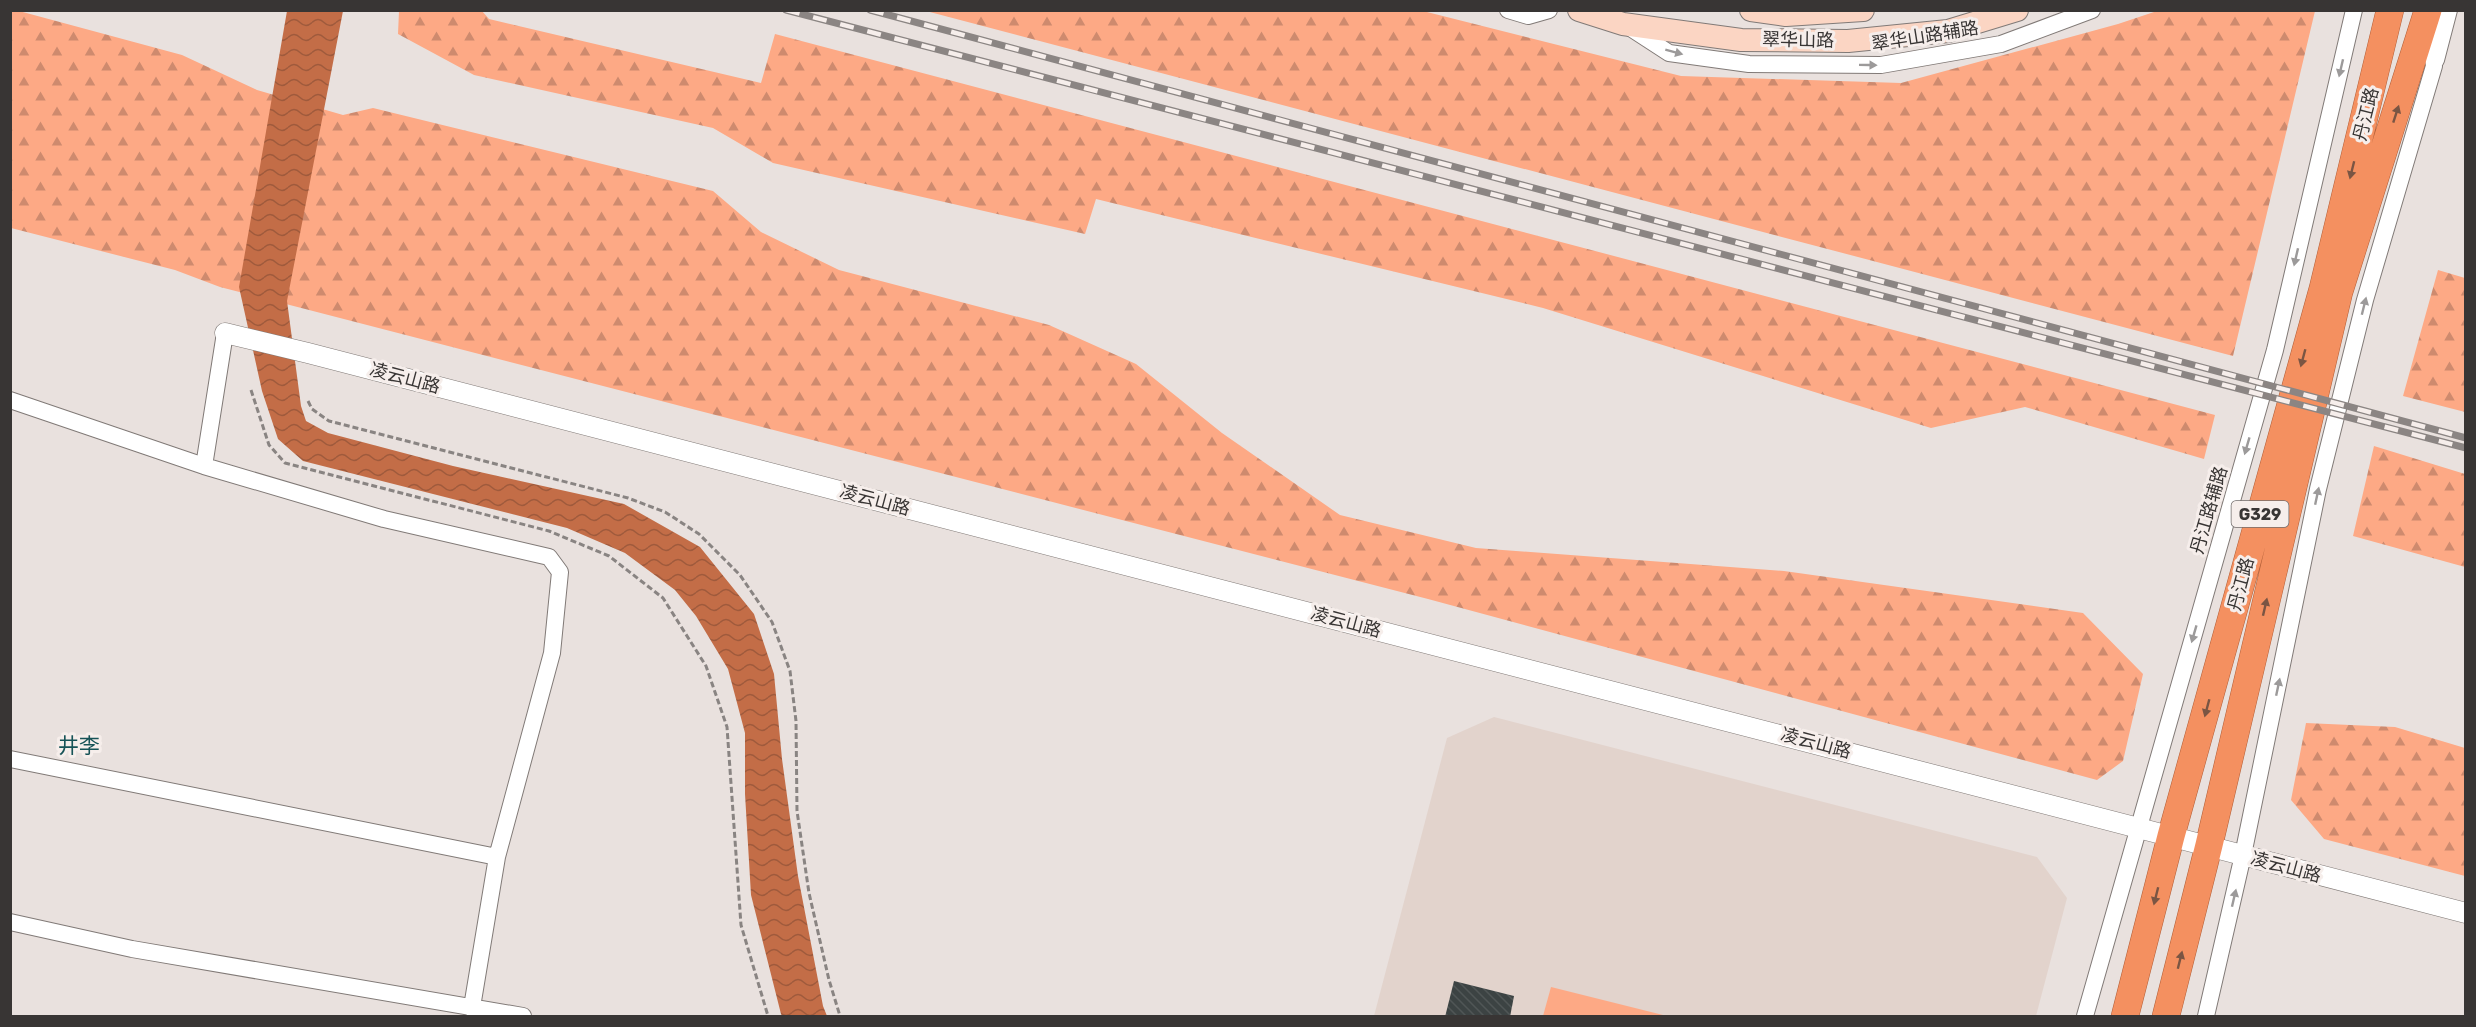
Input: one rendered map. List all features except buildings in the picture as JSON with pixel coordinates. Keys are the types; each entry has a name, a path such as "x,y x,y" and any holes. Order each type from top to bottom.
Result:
{"highway":[{"name":"丹江路","path":"2125,1017 2171,836 2323,288 2390,10"},
{"name":"丹江路","path":"2166,1017 2209,845 2339,292 2435,12"}],"main road":[{"name":"翠华山路","path":"1579,10 1741,40 1848,41 1948,31 2017,10"},
{"name":"翠华山路","path":"1751,10 1786,15 1863,10"}],"street":[{"path":"1508,10 1528,16 1549,10"},
{"name":"翠华山路辅路","path":"1610,17 1669,53 1749,64 1881,65 2001,44 2092,10"},
{"name":"丹江路辅路","path":"2085,1017 2275,350 2354,10"},
{"path":"2376,10 2379,60"},
{"path":"2434,66 2435,12"},
{"path":"2206,1017 2243,855 2318,489 2365,300 2434,66 2435,12"},
{"path":"204,466 229,334"},
{"name":"凌云山路","path":"229,334 308,352 2466,913"},
{"path":"10,400 204,466 384,519 549,557 560,572 552,653 497,857 474,1012"},
{"path":"10,759 497,857"},
{"path":"10,922 132,949 474,1012 523,1017"}],"path":[{"path":"251,390 269,445 285,463 549,531 609,556 663,598 706,666 727,727 741,925 768,1017"},
{"path":"308,401 312,409 329,421 628,498 665,512 699,534 740,575 772,622 790,671 796,722 797,811 809,893 840,1017"}],"shaded area":[{"path":"1494,717 2037,857 2067,898 2036,1016 1374,1016 1447,738"}],"green space":[{"path":"10,11 19,11 182,55 257,90 343,115 373,108 713,191 761,232 839,270 1049,325 1136,364 1222,433 1340,515 1476,548 1784,571 2083,613 2143,674 2123,761 2097,780 1428,599 220,287 175,270 11,228"},
{"path":"399,11 482,11 489,19 761,83 775,34 2215,415 2204,459 2025,407 1931,428 1543,308 1096,199 1085,234 773,163 713,128 474,75 398,34"},
{"path":"926,11 1423,11 1681,76 1901,83 2118,24 2157,11 2315,11 2233,356"},
{"path":"2438,270 2465,278 2465,412 2403,396"},
{"path":"2374,446 2465,474 2465,567 2353,536"},
{"path":"2306,723 2395,727 2465,748 2465,876 2324,839 2291,800"},
{"path":"1551,987 1667,1016 1543,1016"}],"water":[{"path":"287,11 343,11 287,301 301,406 306,421 328,433 453,466 624,504 700,547 754,614 774,674 782,759 798,876 823,1006 827,1016 782,1016 781,1014 751,895 745,794 745,733 728,669 696,616 675,590 625,553 567,528 303,461 278,439 262,391 239,287"}],"railway":[{"path":"786,10 2466,448"},
{"path":"870,10 2466,438"}],"district":[{"name":"井李","path":"79,745"}]}
